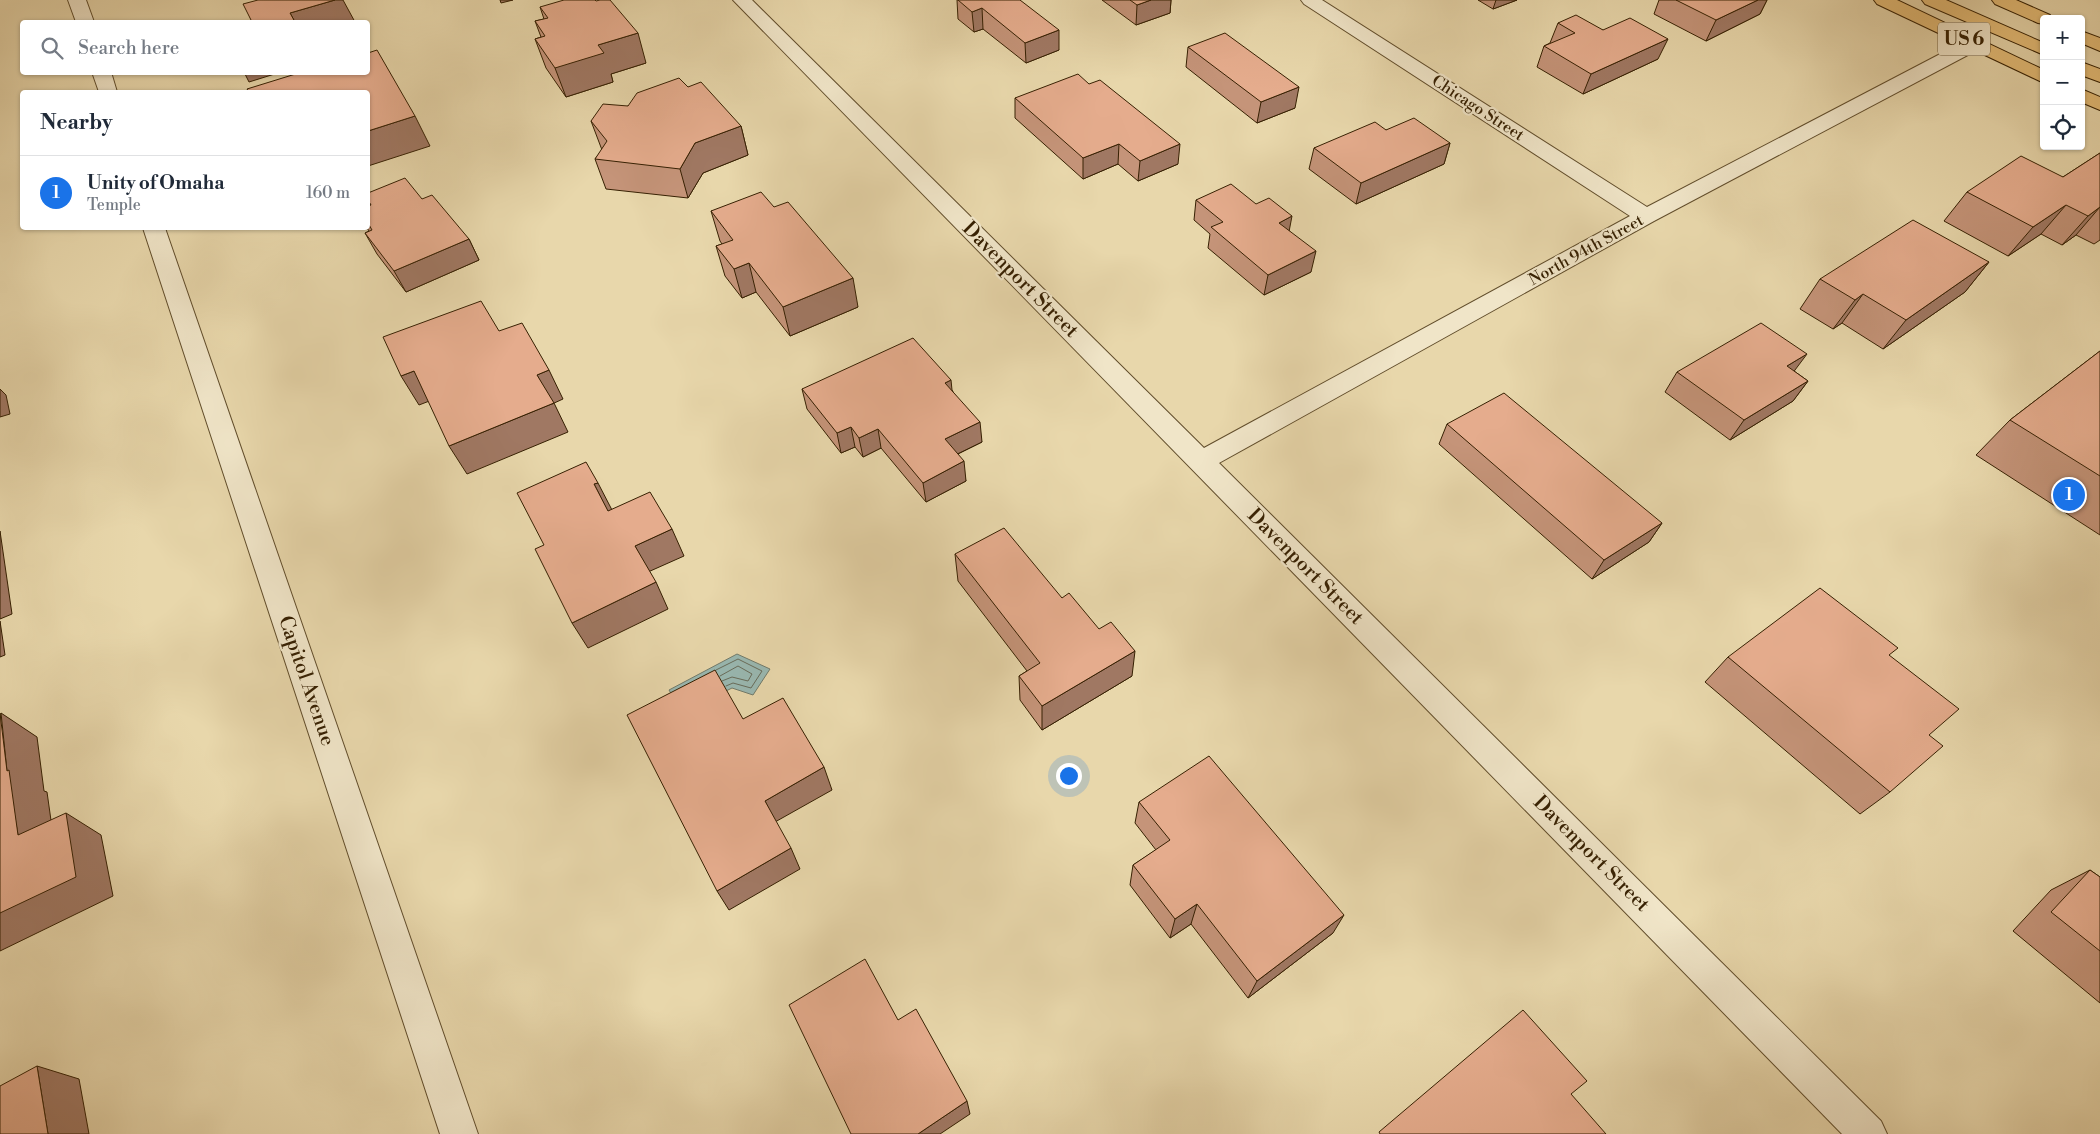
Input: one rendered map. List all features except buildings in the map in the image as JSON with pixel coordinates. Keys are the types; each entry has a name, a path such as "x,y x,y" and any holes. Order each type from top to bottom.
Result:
{"highway":[{"name":"US 6","path":"1884,0 2040,75"},
{"path":"1931,0 2040,48"},
{"name":"US 6","path":"2001,0 2040,17"},
{"path":"2085,38 2100,45"},
{"path":"2085,70 2100,76"},
{"path":"2085,97 2100,104"}],"street":[{"path":"77,0 84,20"},
{"name":"Davenport Street","path":"742,0 1868,1134"},
{"name":"Chicago Street","path":"1310,0 1646,216"},
{"name":"North 94th Street","path":"1200,462 1646,216 1974,44"},
{"path":"103,75 107,90"},
{"name":"Capitol Avenue","path":"155,230 459,1134"}],"water":[{"path":"737,654 770,669 753,695 732,688 682,713 669,690"}],"place":[{"name":"Unity of Omaha","path":"2069,495"}]}
